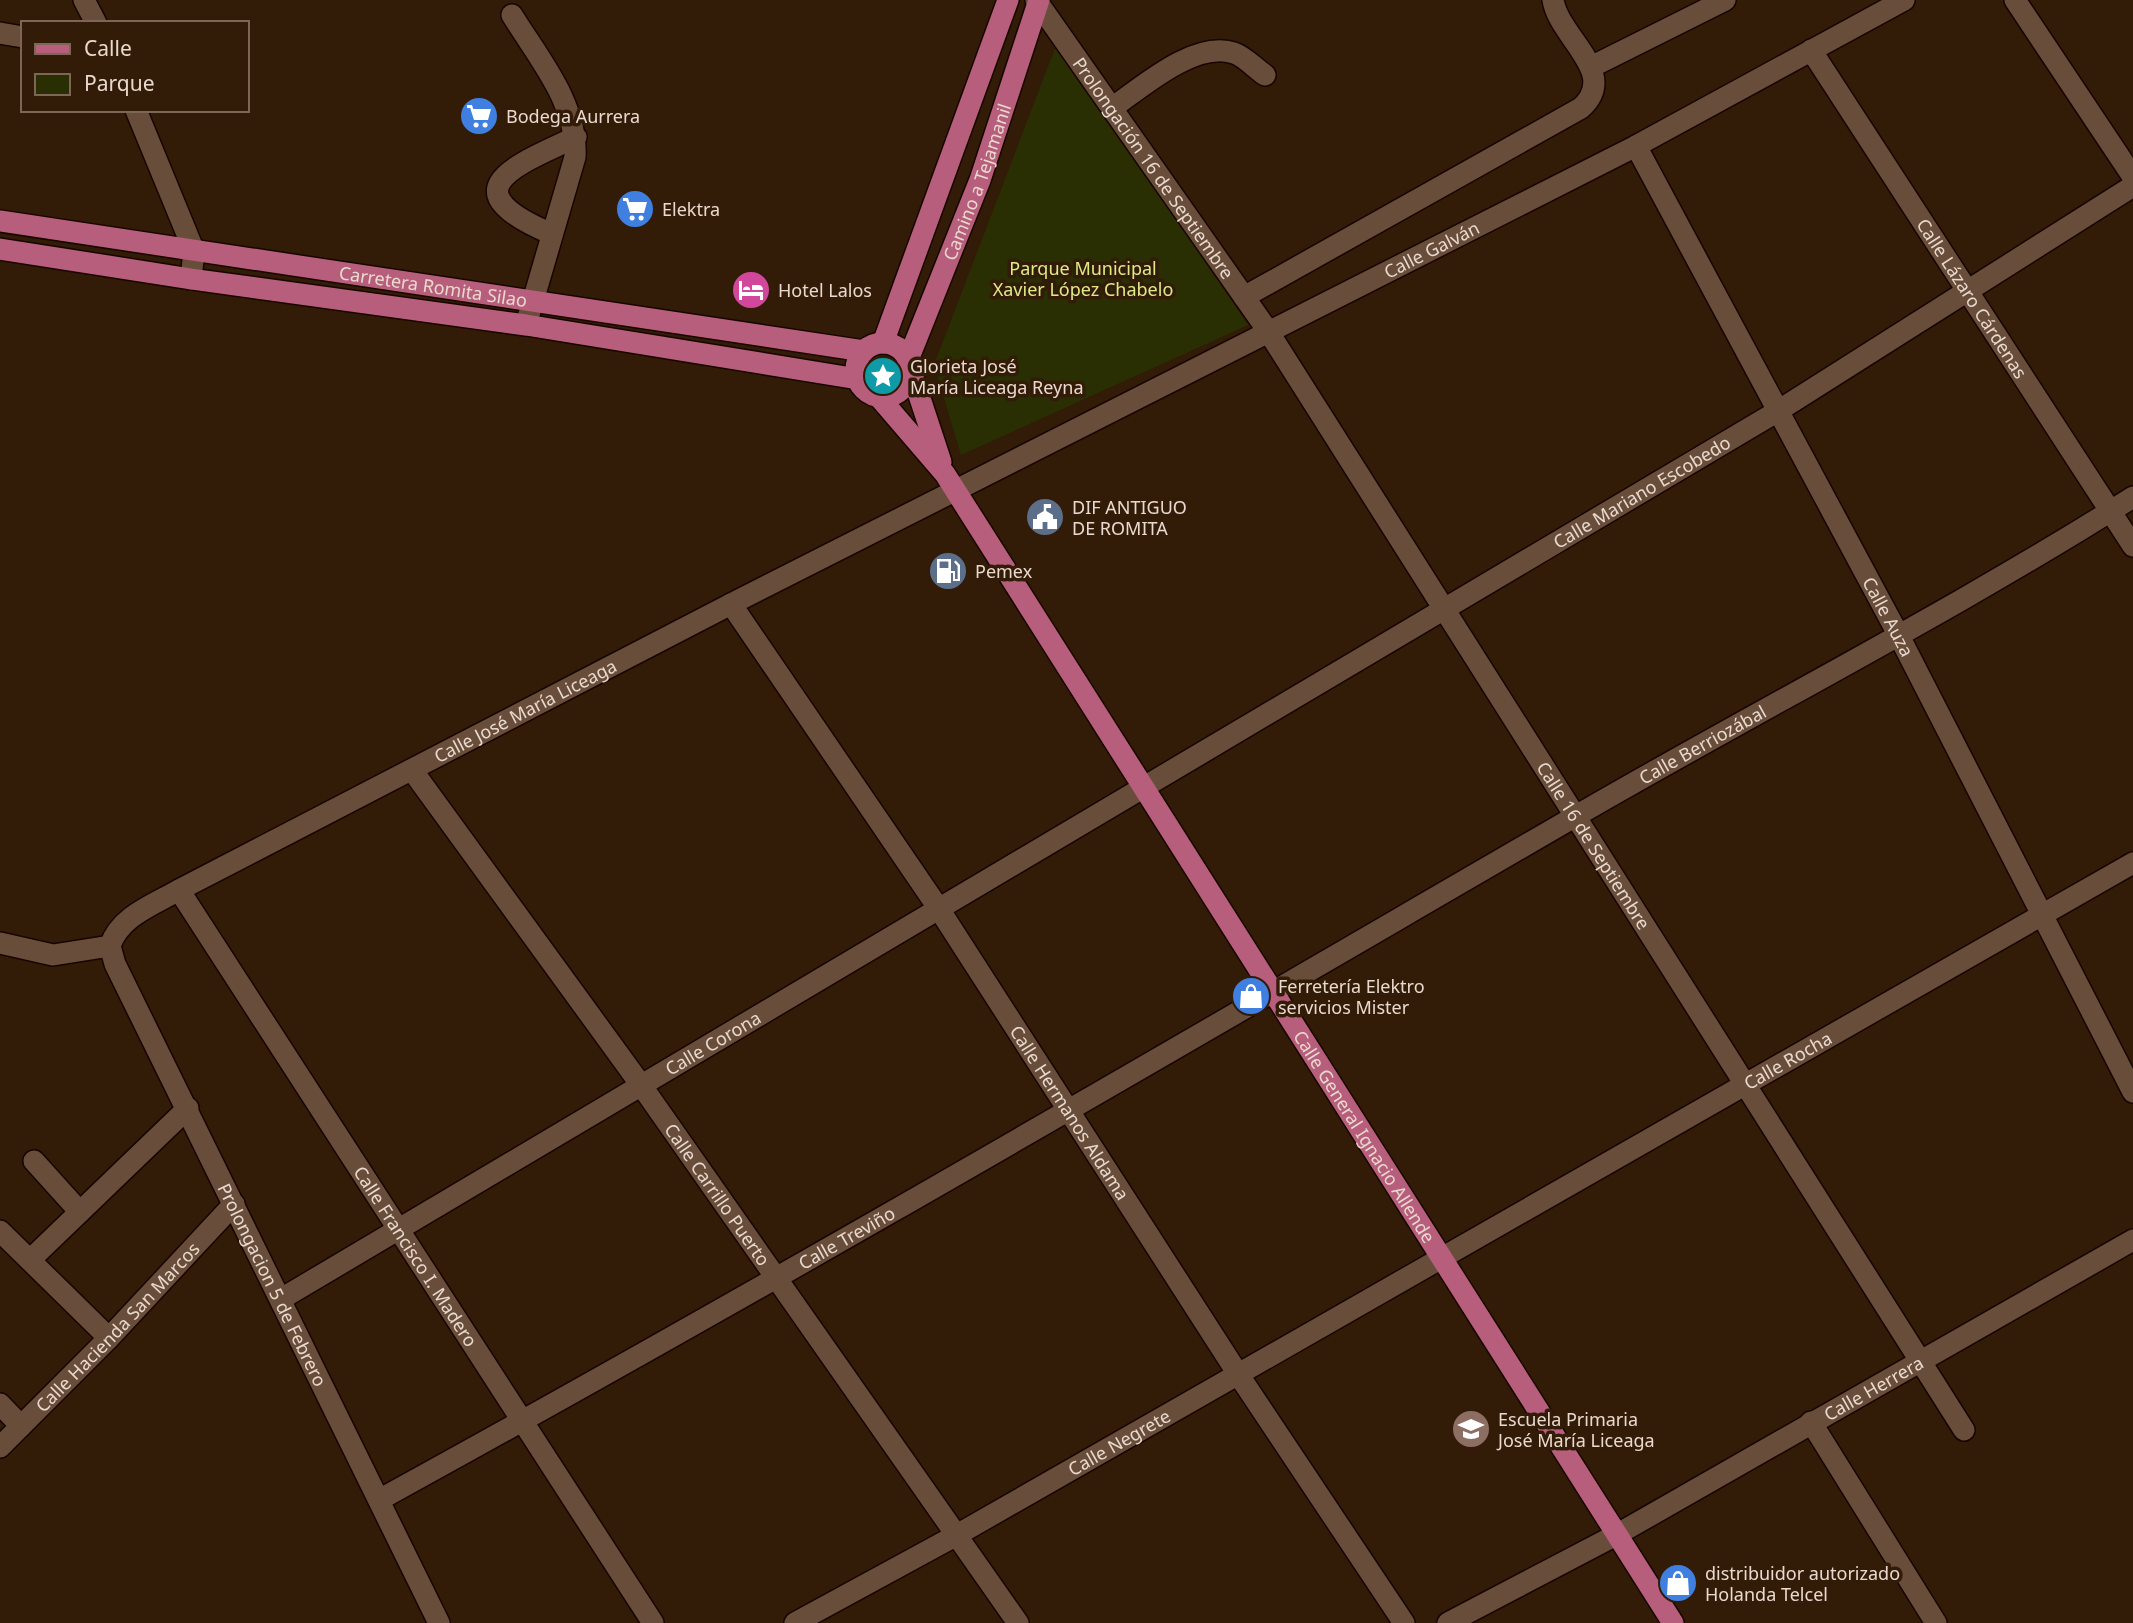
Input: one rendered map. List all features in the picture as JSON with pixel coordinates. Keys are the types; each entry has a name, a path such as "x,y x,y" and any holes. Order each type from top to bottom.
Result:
{"main road":[{"name":"Camino a Tejamanil","path":"873,347 1008,0"},
{"name":"Camino a Tejamanil","path":"909,364 980,180 1038,1"},
{"name":"Carretera Romita Silao","path":"0,221 873,347"},
{"name":"Carretera Romita Silao","path":"0,249 191,279 526,325 858,379"},
{"path":"893,345 909,364 909,378 897,393 878,396 863,387 858,379 859,359 873,347 893,345"},
{"name":"Calle General Ignacio Allende","path":"909,364 951,483"},
{"name":"Calle General Ignacio Allende","path":"878,396 951,483 1673,1623"}],"street":[{"path":"84,0 95,21"},
{"path":"1244,297 1581,108 1596,88 1591,67 1559,19 1553,0"},
{"path":"1591,67 1725,0"},
{"name":"Calle Galván","path":"951,483 1268,331 1636,146 1904,0"},
{"path":"2015,0 2133,177"},
{"name":"Prolongación 16 de Septiembre","path":"1038,1 1268,331"},
{"path":"512,15 562,97 573,119 576,138 575,157 526,325"},
{"path":"0,33 21,37"},
{"name":"Calle Lázaro Cárdenas","path":"1811,50 1966,293 2133,546"},
{"path":"1112,107 1175,65 1203,52 1234,53 1265,75"},
{"path":"137,112 194,251 191,279"},
{"path":"552,234 509,212 499,200 497,187 503,175 514,166 576,138"},
{"name":"Calle Auza","path":"1636,146 1899,636 2133,1091"},
{"name":"Calle Mariano Escobedo","path":"1144,787 1777,411 2133,186"},
{"name":"Calle 16 de Septiembre","path":"1268,331 1964,1430"},
{"name":"Calle José María Liceaga","path":"110,946 115,931 126,920 179,890 731,604 951,483"},
{"name":"Calle Berriozábal","path":"1273,994 1574,817 1899,636 2133,497"},
{"name":"Calle Hermanos Aldama","path":"731,604 939,909 1238,1374 1404,1623"},
{"name":"Calle Carrillo Puerto","path":"412,770 641,1085 1018,1623"},
{"name":"Calle Corona","path":"281,1299 1144,787"},
{"name":"Calle Rocha","path":"1441,1258 2133,863"},
{"name":"Calle Francisco I. Madero","path":"179,890 653,1623"},
{"path":"0,943 53,955 110,946"},
{"name":"Prolongacion 5 de Febrero","path":"110,946 115,964 439,1623"},
{"name":"Calle Treviño","path":"379,1500 776,1278 1273,994"},
{"path":"30,1260 188,1108"},
{"path":"34,1161 80,1212"},
{"name":"Calle Hacienda San Marcos","path":"0,1447 109,1338 234,1204"},
{"path":"0,1231 109,1338"},
{"name":"Calle Herrera","path":"1448,1623 1616,1535 2133,1240"},
{"name":"Calle Negrete","path":"795,1623 955,1536 1441,1258"},
{"path":"0,1404 22,1426"},
{"path":"1811,1422 1936,1623"}],"green space":[{"name":"Parque Municipal Xavier López Chabelo","path":"1057,43 1248,325 961,455 934,365"}],"place":[{"name":"Bodega Aurrera","path":"479,116"},
{"name":"Elektra","path":"635,209"},
{"name":"Hotel Lalos","path":"751,290"},
{"name":"Glorieta José María Liceaga Reyna","path":"883,376"},
{"name":"DIF ANTIGUO DE ROMITA","path":"1045,517"},
{"name":"Pemex","path":"948,571"},
{"name":"Ferretería Elektro servicios Mister","path":"1251,996"},
{"name":"Escuela Primaria José María Liceaga","path":"1471,1429"},
{"name":"distribuidor autorizado Holanda Telcel","path":"1678,1583"}]}
